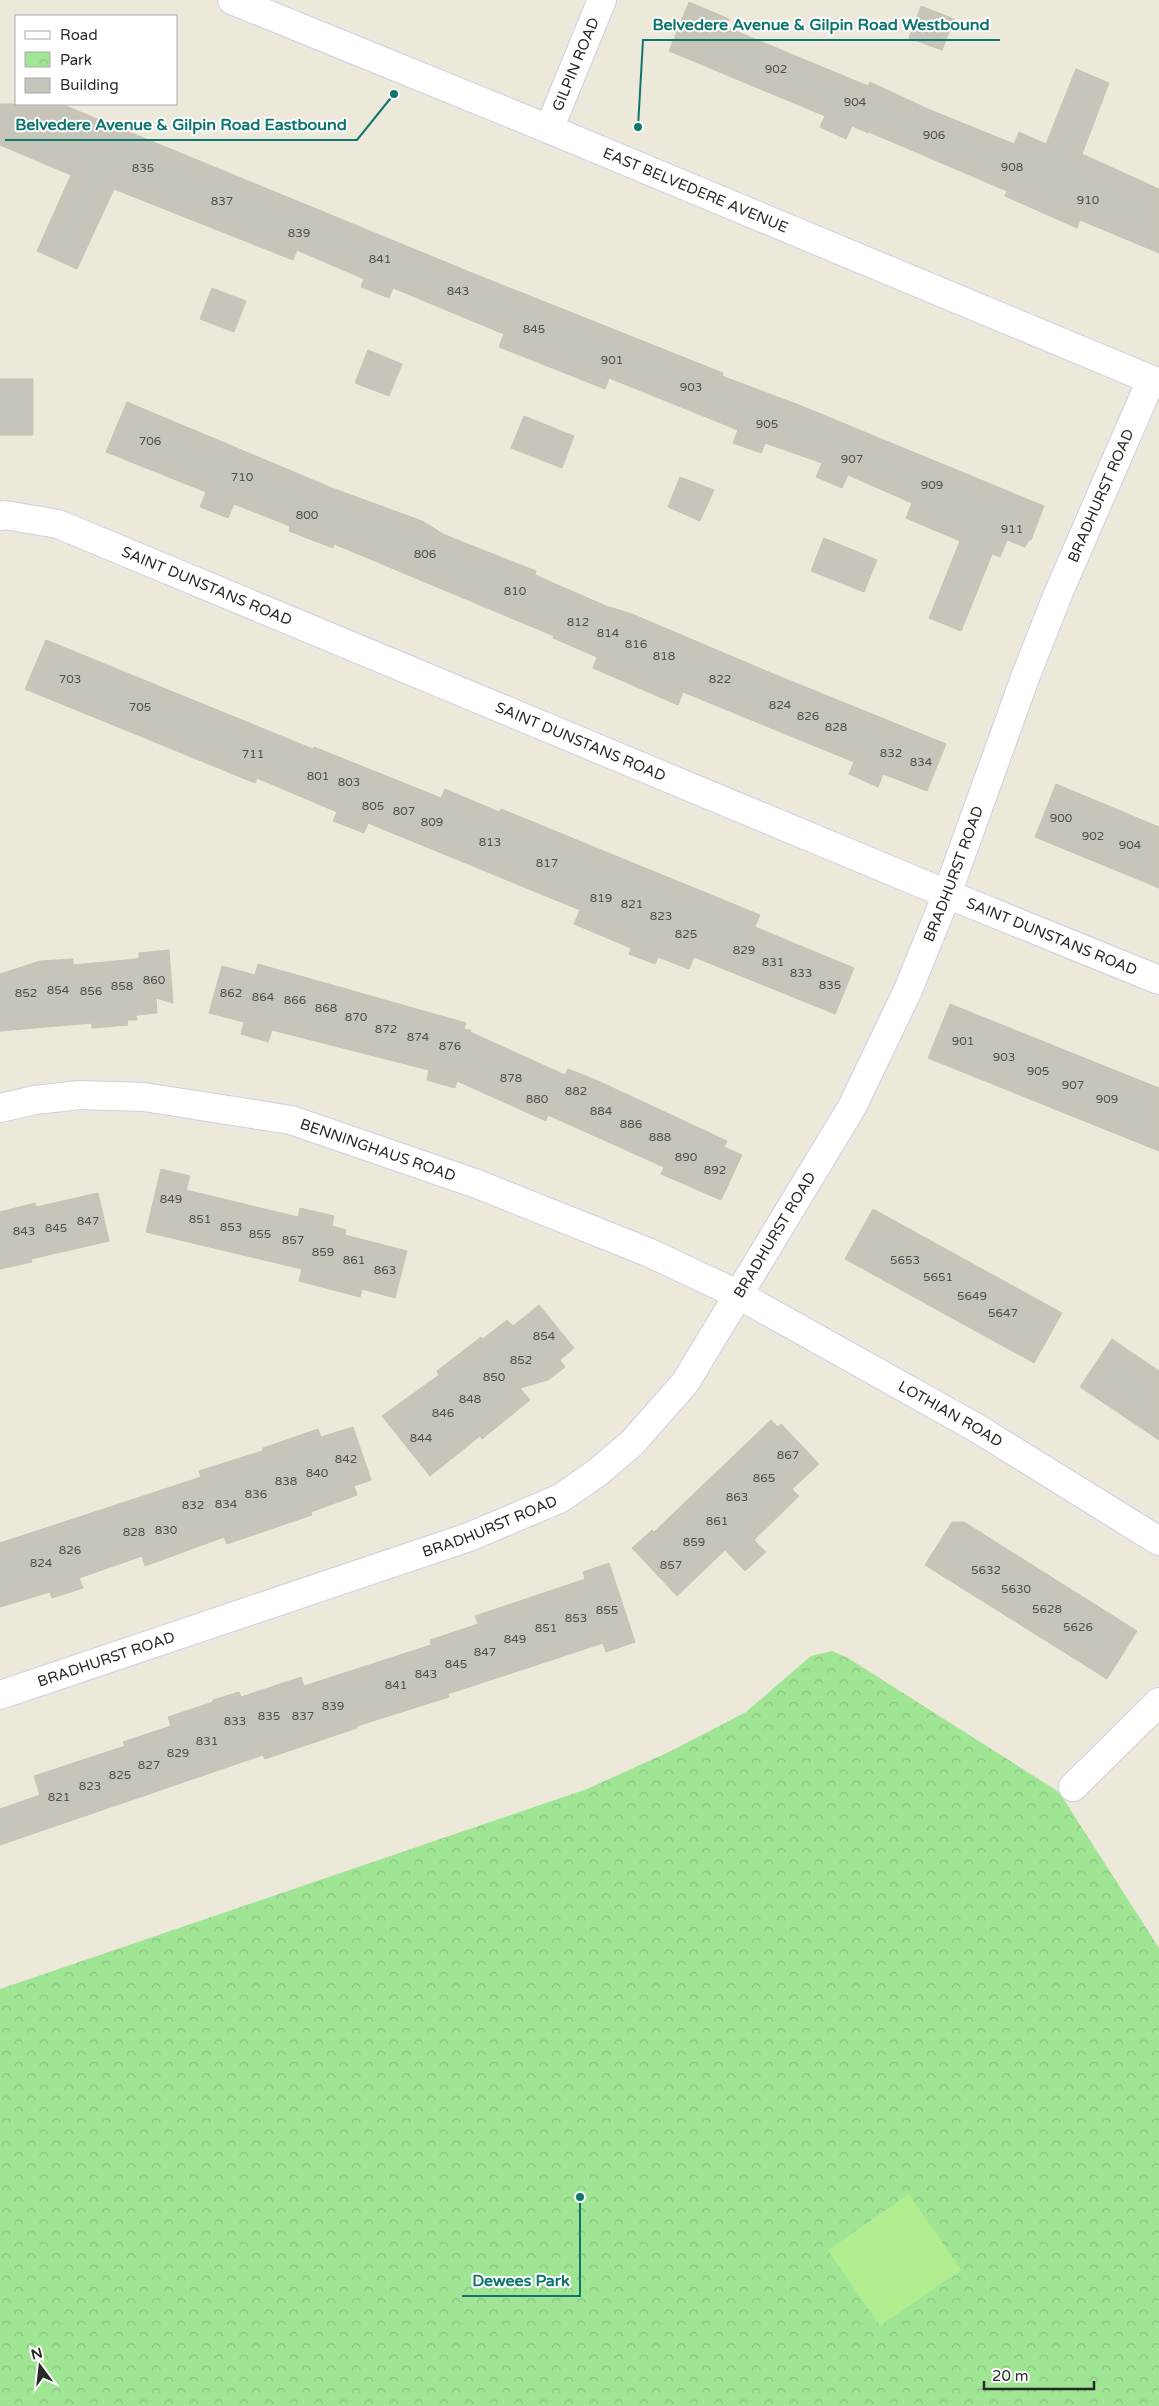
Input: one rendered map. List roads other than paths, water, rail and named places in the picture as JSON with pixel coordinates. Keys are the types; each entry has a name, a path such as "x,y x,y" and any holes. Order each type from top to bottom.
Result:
{"street":[{"name":"EAST BELVEDERE AVENUE","path":"232,0 549,129 1155,381"},
{"name":"GILPIN ROAD","path":"549,129 602,0"},
{"name":"BRADHURST ROAD","path":"0,1695 469,1537 560,1498 598,1472 632,1443 678,1391 852,1107 908,990 947,894 1026,676 1058,594 1155,381"},
{"name":"SAINT DUNSTANS ROAD","path":"0,516 5,515 58,524 947,894 1159,980"},
{"name":"BENNINGHAUS ROAD","path":"0,1108 35,1100 80,1095 144,1097 292,1120 477,1184 650,1253 737,1294"},
{"name":"LOTHIAN ROAD","path":"737,1294 975,1427 1159,1541"},
{"path":"1074,1787 1159,1702"}],"place":[{"name":"Belvedere Avenue & Gilpin Road Eastbound","path":"394,94"},
{"name":"Belvedere Avenue & Gilpin Road Westbound","path":"638,127"},
{"name":"Dewees Park","path":"580,2197"}]}
